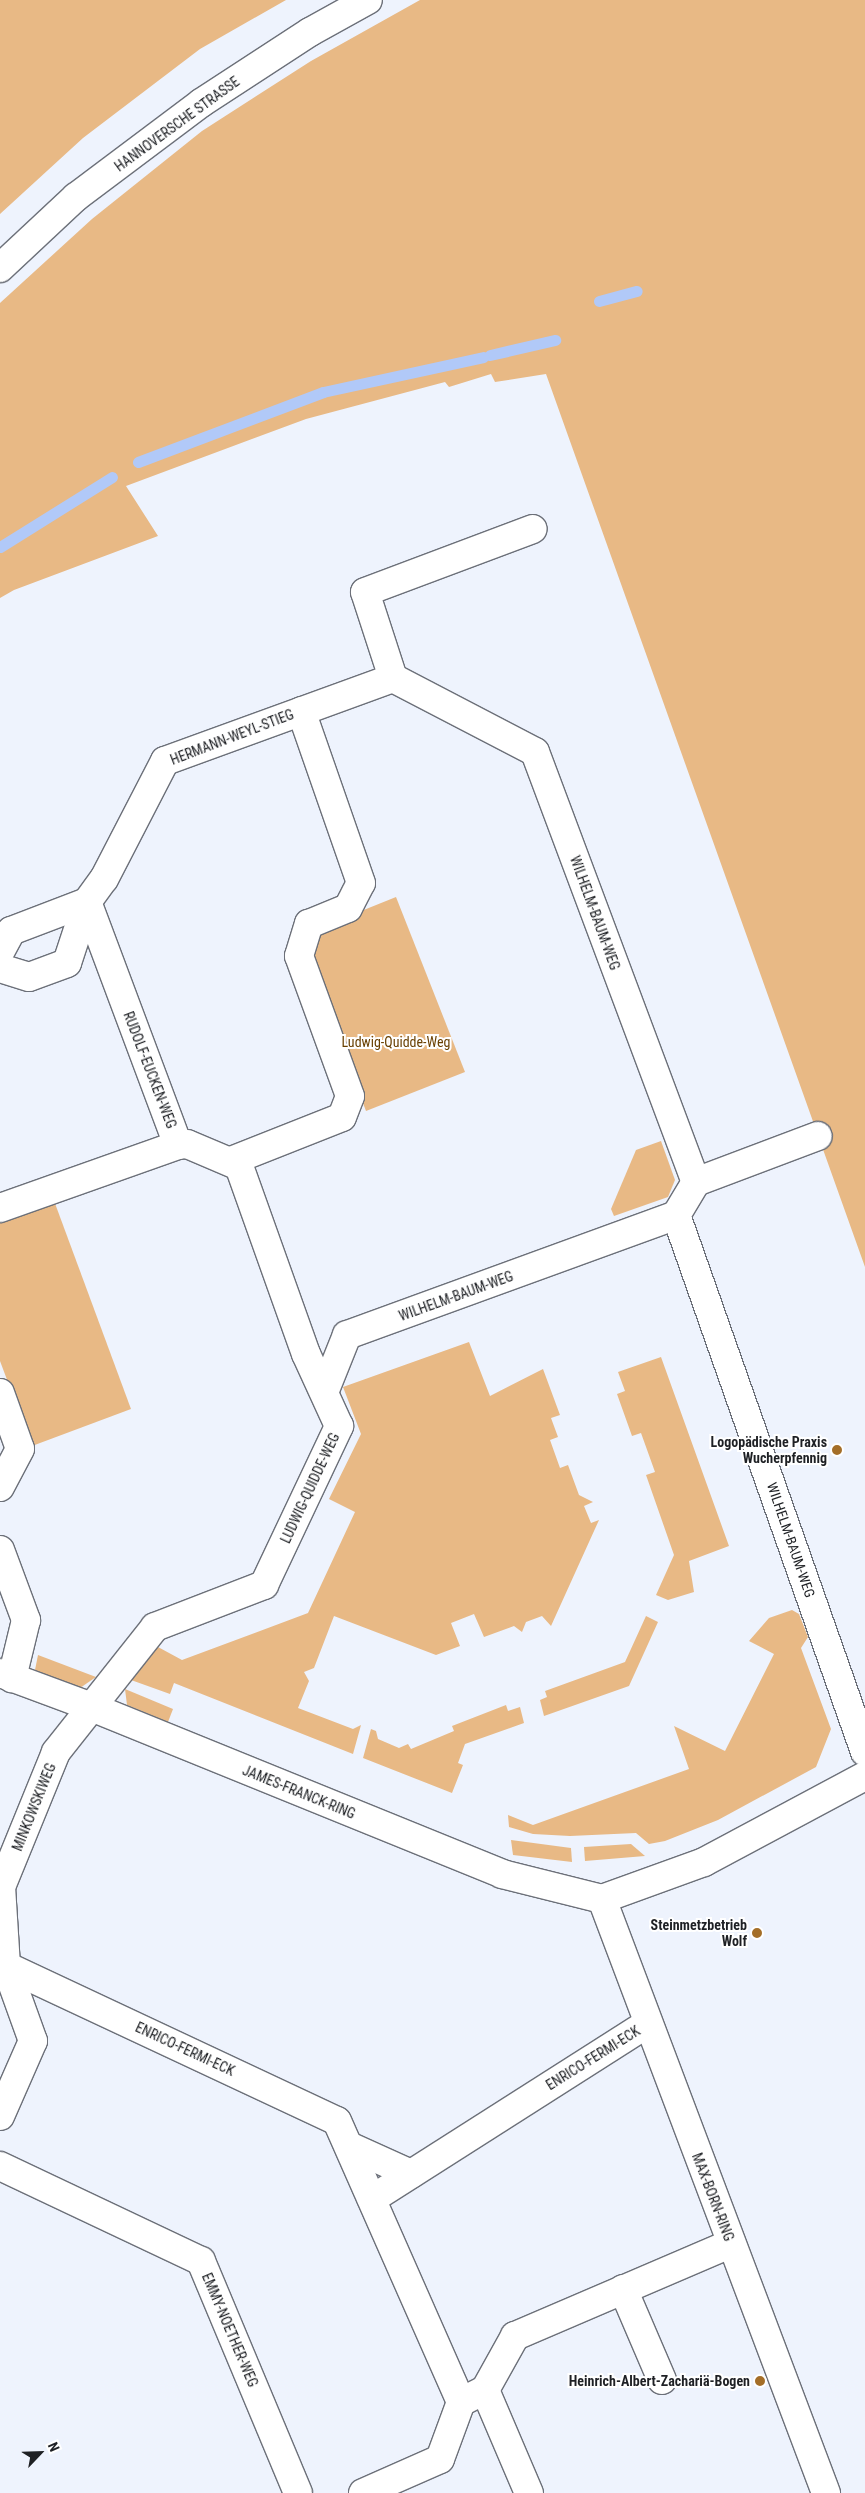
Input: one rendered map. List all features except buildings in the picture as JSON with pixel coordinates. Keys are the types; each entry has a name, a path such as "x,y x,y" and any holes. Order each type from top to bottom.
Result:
{"street":[{"name":"HANNOVERSCHE STRASSE","path":"0,268 76,197 201,103 310,32 368,0"},
{"path":"393,678 365,592 533,528"},
{"name":"WILHELM-BAUM-WEG","path":"393,678 535,752 696,1182"},
{"name":"HERMANN-WEYL-STIEG","path":"0,968 29,977 67,963 87,902 104,879 165,761 393,678"},
{"path":"178,1145 187,1144 231,1161 342,1117 350,1096 299,956 309,924 348,908 361,883 301,711"},
{"path":"0,952 11,931 87,902"},
{"name":"RUDOLF-EUCKEN-WEG","path":"0,1208 178,1145 87,902"},
{"path":"676,1215 696,1182 818,1136"},
{"name":"LUDWIG-QUIDDE-WEG","path":"89,1706 155,1626 264,1585 339,1426 325,1390 306,1354 239,1166 231,1161"},
{"name":"WILHELM-BAUM-WEG","path":"325,1390 347,1335 676,1215 865,1752"},
{"path":"0,1393 20,1448 0,1487"},
{"path":"0,1550 26,1620 6,1676"},
{"name":"JAMES-FRANCK-RING","path":"6,1676 89,1706 502,1874 602,1900"},
{"name":"MINKOWSKIWEG","path":"0,2116 33,2041 6,1966 1,1887 56,1752 89,1706"},
{"path":"602,1900 704,1862 865,1776"},
{"name":"MAX-BORN-RING","path":"602,1900 730,2244 826,2493"},
{"name":"ENRICO-FERMI-ECK","path":"6,1966 337,2121 461,2402"},
{"name":"ENRICO-FERMI-ECK","path":"372,2199 648,2023"},
{"path":"349,2146 411,2174"},
{"name":"EMMY-NOETHER-WEG","path":"0,2166 201,2261 298,2493"},
{"path":"363,2493 440,2459 461,2402 485,2390 515,2336 730,2244"},
{"path":"623,2289 662,2380"},
{"path":"485,2390 529,2493"}],"green space":[{"path":"0,0 286,0 200,49 83,138 0,214"},
{"path":"420,0 865,0 865,1267 546,374 495,382 491,374 449,387 445,382 306,419 126,486 158,536 14,590 0,598 0,303 92,219 202,131 311,61"},
{"name":"Ludwig-Quidde-Weg","path":"396,897 465,1072 366,1111 305,951 314,930"},
{"path":"661,1141 675,1180 668,1197 614,1216 611,1209 636,1150"},
{"path":"53,1198 131,1409 32,1446 0,1361 0,1218"},
{"path":"469,1342 490,1396 543,1369 560,1415 551,1418 558,1437 550,1440 560,1468 568,1465 579,1495 593,1502 584,1506 591,1523 599,1520 551,1626 542,1616 526,1622 522,1632 514,1626 484,1637 474,1614 451,1623 460,1646 436,1655 334,1616 314,1668 304,1672 309,1681 298,1708 353,1729 361,1725 353,1754 174,1683 170,1694 131,1680 158,1647 182,1660 308,1613 355,1512 329,1499 361,1434 343,1387"},
{"path":"661,1357 729,1546 689,1561 694,1592 668,1600 656,1595 674,1555 646,1475 655,1472 641,1433 632,1436 617,1394 625,1391 618,1372"},
{"path":"792,1610 799,1614 808,1637 801,1648 831,1729 816,1767 718,1820 665,1841 649,1844 636,1833 570,1836 533,1834 509,1827 508,1815 533,1825 689,1769 674,1726 725,1751 774,1654 749,1641 769,1618"},
{"path":"646,1616 658,1622 629,1686 544,1716 540,1700 547,1697 545,1691 625,1662"},
{"path":"38,1655 96,1677 80,1688 35,1670"},
{"path":"125,1689 173,1709 168,1722 127,1705"},
{"path":"506,1705 508,1711 520,1707 524,1723 465,1744 458,1763 463,1765 452,1793 363,1758 371,1729 376,1731 378,1739 399,1748 408,1744 411,1749 454,1731 452,1726"},
{"path":"511,1840 571,1848 572,1862 513,1855"},
{"path":"631,1844 645,1856 585,1861 584,1847"}],"waterway":[{"path":"599,301 637,291"},
{"path":"490,355 555,340"},
{"path":"138,462 323,392 483,357"},
{"path":"0,547 112,477"}],"place":[{"name":"Logopädische Praxis Wucherpfennig","path":"837,1450"},
{"name":"Steinmetzbetrieb Wolf","path":"757,1933"},
{"name":"Heinrich-Albert-Zachariä-Bogen","path":"760,2381"}]}
